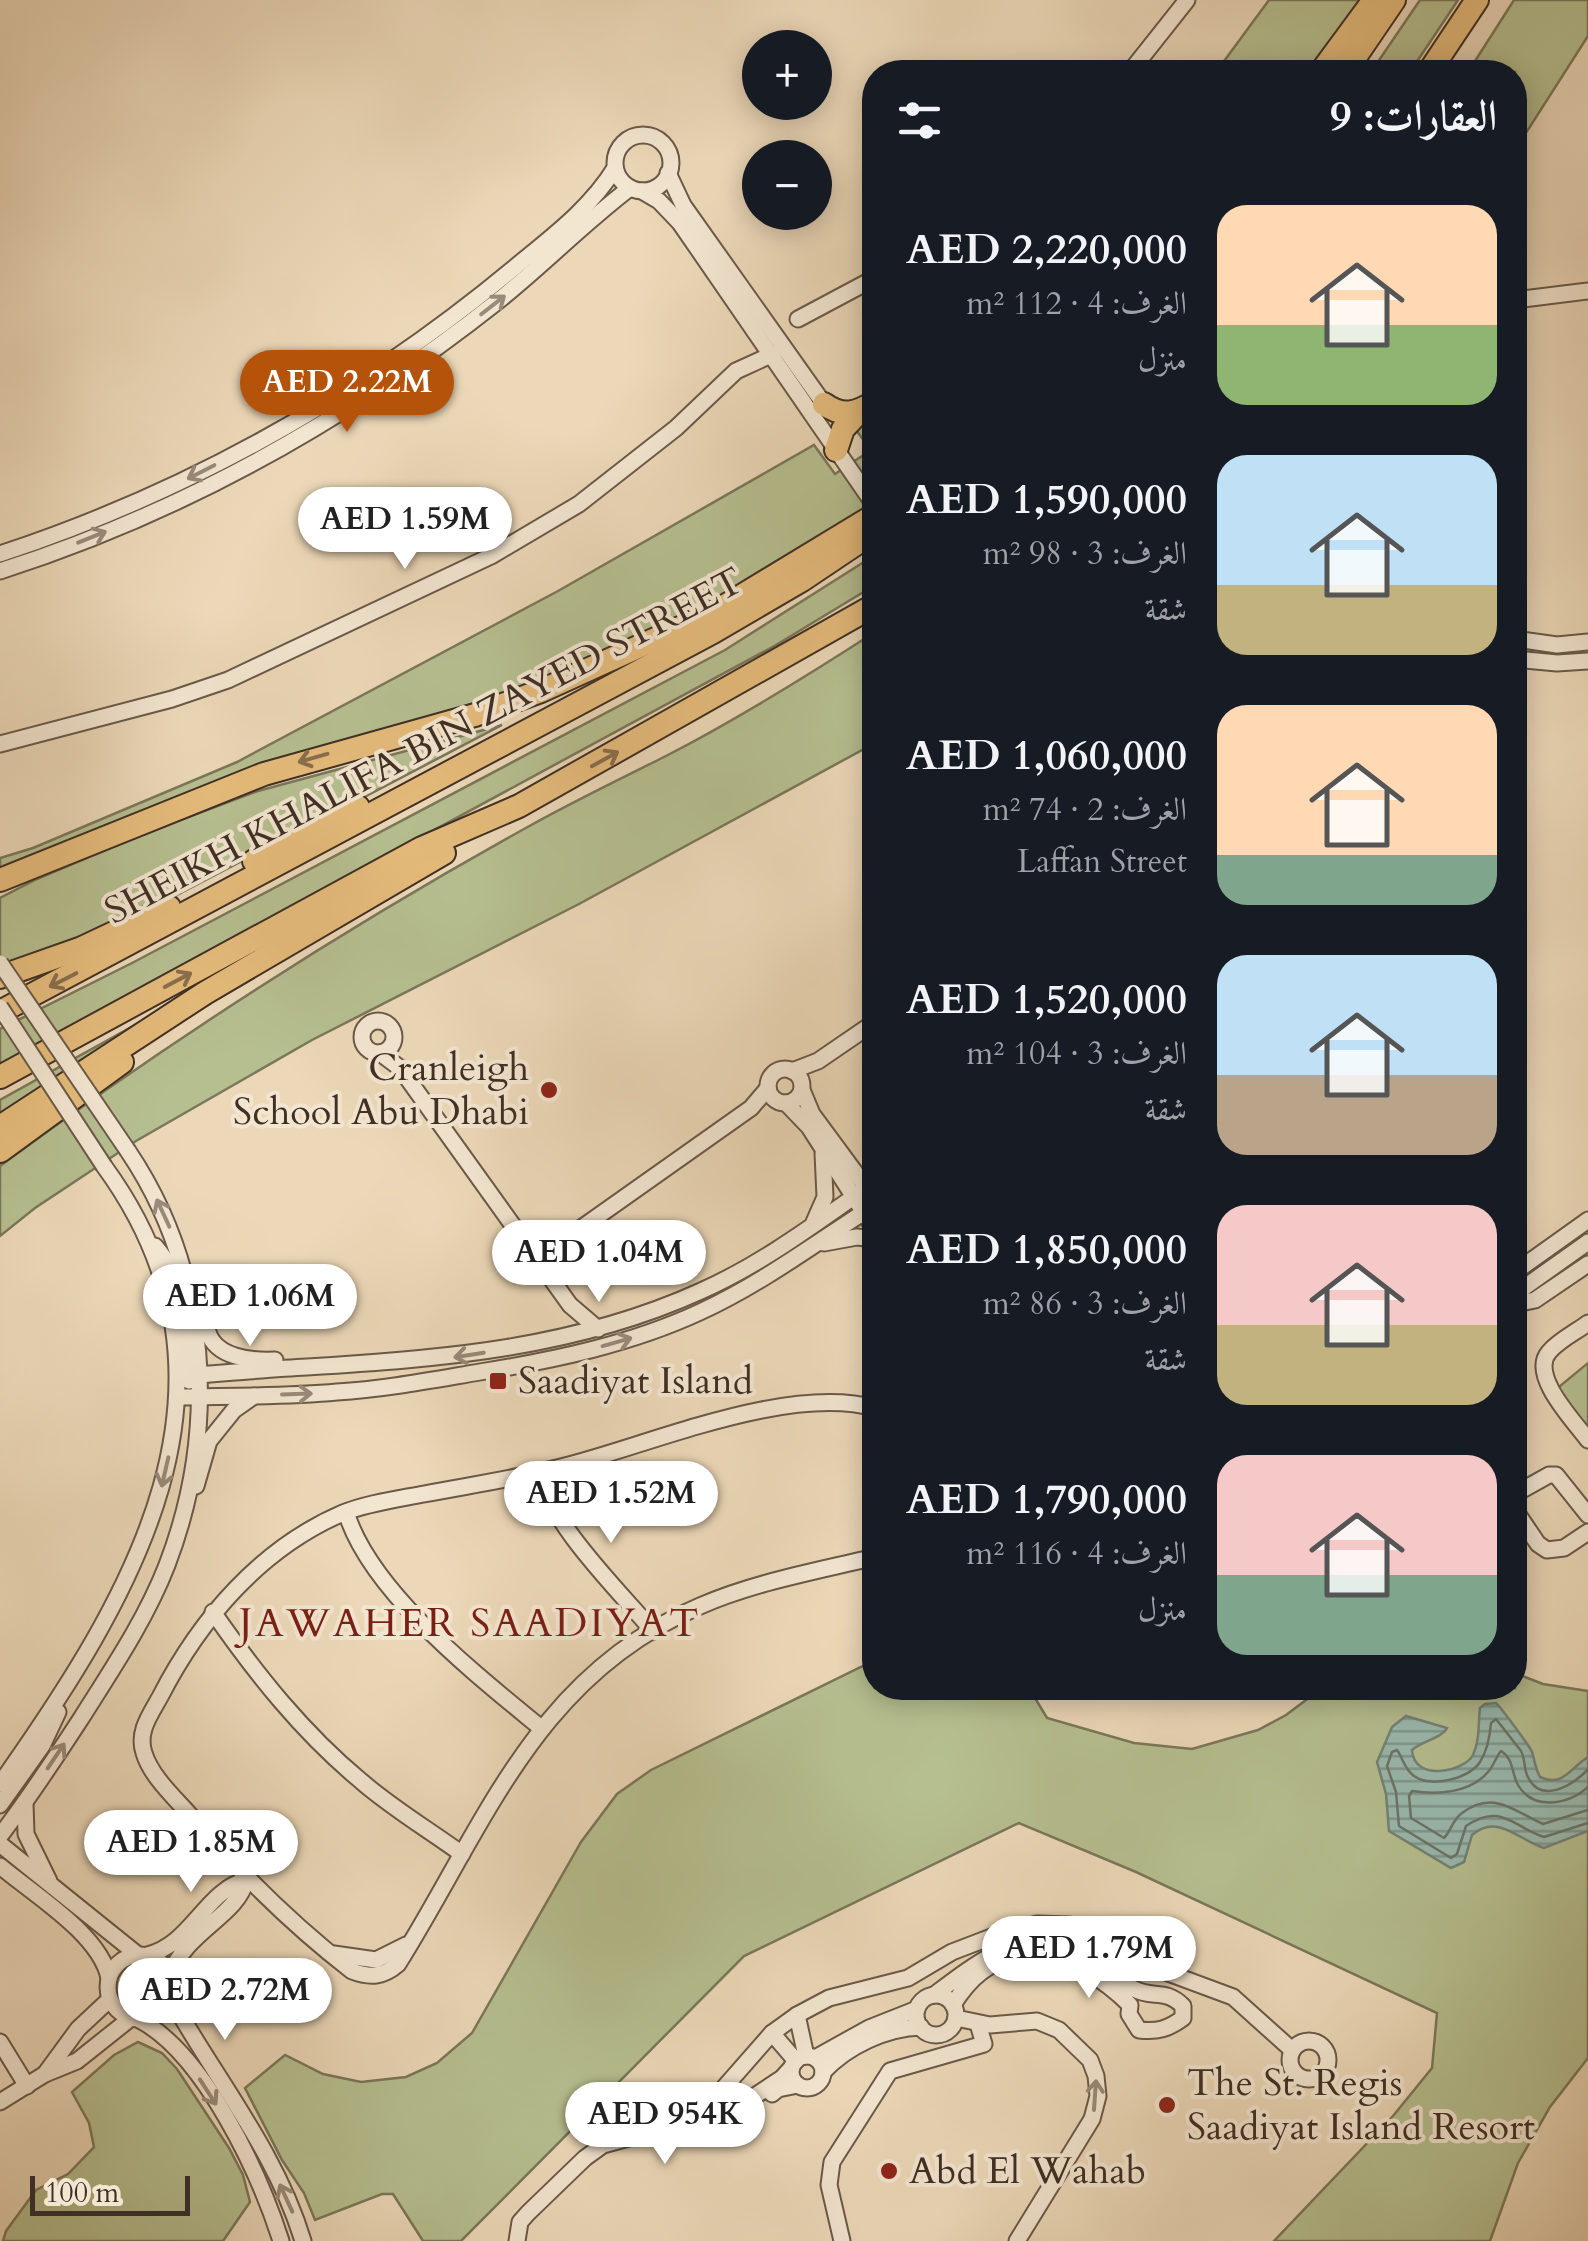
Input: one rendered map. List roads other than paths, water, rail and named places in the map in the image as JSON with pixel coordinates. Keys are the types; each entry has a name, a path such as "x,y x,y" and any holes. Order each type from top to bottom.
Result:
{"highway":[{"path":"1330,60 1374,0"},
{"path":"1353,60 1394,0"},
{"path":"1437,60 1477,0"},
{"path":"824,404 844,414 862,409"},
{"path":"836,450 840,434 862,412"},
{"path":"0,880 248,780 475,715 541,691 716,612 862,523"},
{"name":"SHEIKH KHALIFA BIN ZAYED STREET","path":"0,1010 438,781 758,606 862,540"},
{"path":"0,1128 144,1030 520,806 862,612"},
{"path":"0,977 68,954 134,925 352,810 394,792 438,781"},
{"path":"0,1076 422,848 520,806"},
{"path":"0,1152 292,942"}],"street":[{"path":"1140,60 1188,0"},
{"path":"0,570 66,548 177,501 267,456 335,416 497,302 636,189 655,188 668,173 670,160 666,149 658,140 633,137 622,144 616,155 615,168 620,180 636,189 667,208 680,223 862,487"},
{"path":"0,554 157,494 318,409 404,352 501,279 585,207 615,168"},
{"path":"668,173 683,205 824,404"},
{"path":"798,320 862,285"},
{"path":"1527,299 1588,291"},
{"path":"0,744 172,699 228,680 491,556 579,504 676,428 736,371 773,354"},
{"path":"1527,641 1557,645 1588,642"},
{"path":"1527,660 1588,661"},
{"path":"0,963 128,1151 167,1220 190,1289 187,1498 179,1530 155,1592 124,1649 0,1836"},
{"path":"0,1010 104,1166 146,1238 189,1375"},
{"path":"400,1068 392,1028 384,1021 367,1024 362,1041 368,1050 380,1053 400,1068 570,1305 598,1329"},
{"path":"536,1260 751,1108 777,1071 792,1071 818,1062 862,1031"},
{"path":"380,1053 394,1039"},
{"path":"751,1108 798,1098 818,1062"},
{"path":"792,1071 812,1114 862,1190"},
{"path":"768,1088 772,1098 784,1103 805,1122 823,1149 862,1192"},
{"path":"808,1228 820,1214 825,1196 823,1149"},
{"path":"189,1375 443,1358 598,1329 704,1290 808,1228 862,1202"},
{"path":"746,1288 766,1268 862,1203"},
{"path":"189,1397 386,1388 541,1362 642,1335 746,1288 816,1244 862,1204"},
{"path":"1527,1263 1588,1220"},
{"path":"816,1244 862,1238"},
{"path":"1527,1285 1588,1242"},
{"path":"1527,1302 1588,1264"},
{"path":"190,1289 202,1304 209,1335 217,1346 244,1359 284,1361 302,1367"},
{"path":"564,1337 570,1322 570,1305"},
{"path":"1588,1323 1552,1349 1543,1366 1545,1379 1588,1440"},
{"path":"187,1498 199,1480 212,1437 234,1410 254,1396"},
{"path":"179,1530 178,1506 192,1423 189,1397"},
{"path":"0,1784 102,1630 142,1548 189,1397"},
{"path":"862,1405 770,1408 541,1472 346,1512 305,1532 262,1564 213,1612 168,1680 143,1728 142,1749 157,1776 246,1880 330,1953 376,1960 414,1938 541,1728 580,1684 614,1654 698,1607 753,1587 862,1559"},
{"path":"541,1472 542,1488 565,1527 652,1631"},
{"path":"1527,1487 1556,1475 1588,1515"},
{"path":"346,1512 353,1533 429,1631 541,1728"},
{"path":"1527,1528 1547,1550 1564,1548 1588,1532"},
{"path":"213,1612 251,1666 308,1731 362,1782 462,1854"},
{"path":"0,1805 42,1746 63,1693"},
{"path":"0,1763 30,1742"},
{"path":"25,1802 26,1834 50,1884"},
{"path":"0,1844 142,1955 165,1966 170,1976"},
{"path":"4,1874 90,1941 104,1960 115,2008 160,2030 176,2046 250,2162 281,2241"},
{"path":"109,1978 120,1962 165,1951 229,1885 246,1880"},
{"path":"246,1880 243,1896 175,1960 170,1997 266,2155 304,2241"},
{"path":"658,2106 682,2108 722,2090 772,2033 830,1998 908,1978 952,1952 1036,1924 1070,1925 1144,1964 1234,1997 1292,2050"},
{"path":"517,2241 520,2222 602,2145 636,2136 686,2133 714,2123 868,2028 917,2009 924,1999 998,1950 1026,1945 1063,1948 1084,1956 1142,1993 1174,1997 1184,2006 1183,2018 1170,2028 1139,2030 1129,2014 1130,2005 1142,1993"},
{"path":"798,2085 792,2075 806,2063 847,2052 877,2036 904,2028 920,2027 938,2034 950,2029 965,1984 986,1966 1032,1954 1062,1959 1086,1971 1130,2005"},
{"path":"934,1995 945,1997 954,2011 978,2024 1037,2021 1059,2030 1090,2060 1096,2076 1098,2096 1092,2119 1017,2241"},
{"path":"0,2102 45,2074 77,2061 135,2018 158,2013 170,1997"},
{"path":"45,2074 78,2028 110,1999"},
{"path":"917,2009 920,2027"},
{"path":"525,2241 532,2219 569,2190 599,2158 618,2148 700,2138 725,2128 778,2089 816,2084 806,2063 797,2015"},
{"path":"842,2241 828,2174 882,2078 900,2066 984,2044 978,2024"},
{"path":"78,2028 94,2047"},
{"path":"772,2033 806,2063"},
{"path":"0,2042 28,2086"}],"water":[{"path":"1496,1703 1530,1749 1540,1777 1561,1778 1588,1757 1588,1831 1544,1848 1499,1827 1481,1829 1472,1835 1464,1862 1451,1868 1389,1831 1386,1794 1377,1762 1392,1727 1406,1716 1447,1728 1412,1750 1421,1767 1440,1771 1460,1766 1473,1755 1480,1708"}],"place":[{"name":"Cranleigh School Abu Dhabi","path":"549,1090"},
{"name":"Saadiyat Island","path":"498,1381"},
{"name":"The St. Regis Saadiyat Island Resort","path":"1167,2105"},
{"name":"Abd El Wahab","path":"889,2171"}],"district":[{"name":"JAWAHER SAADIYAT","path":"470,1623"}]}
